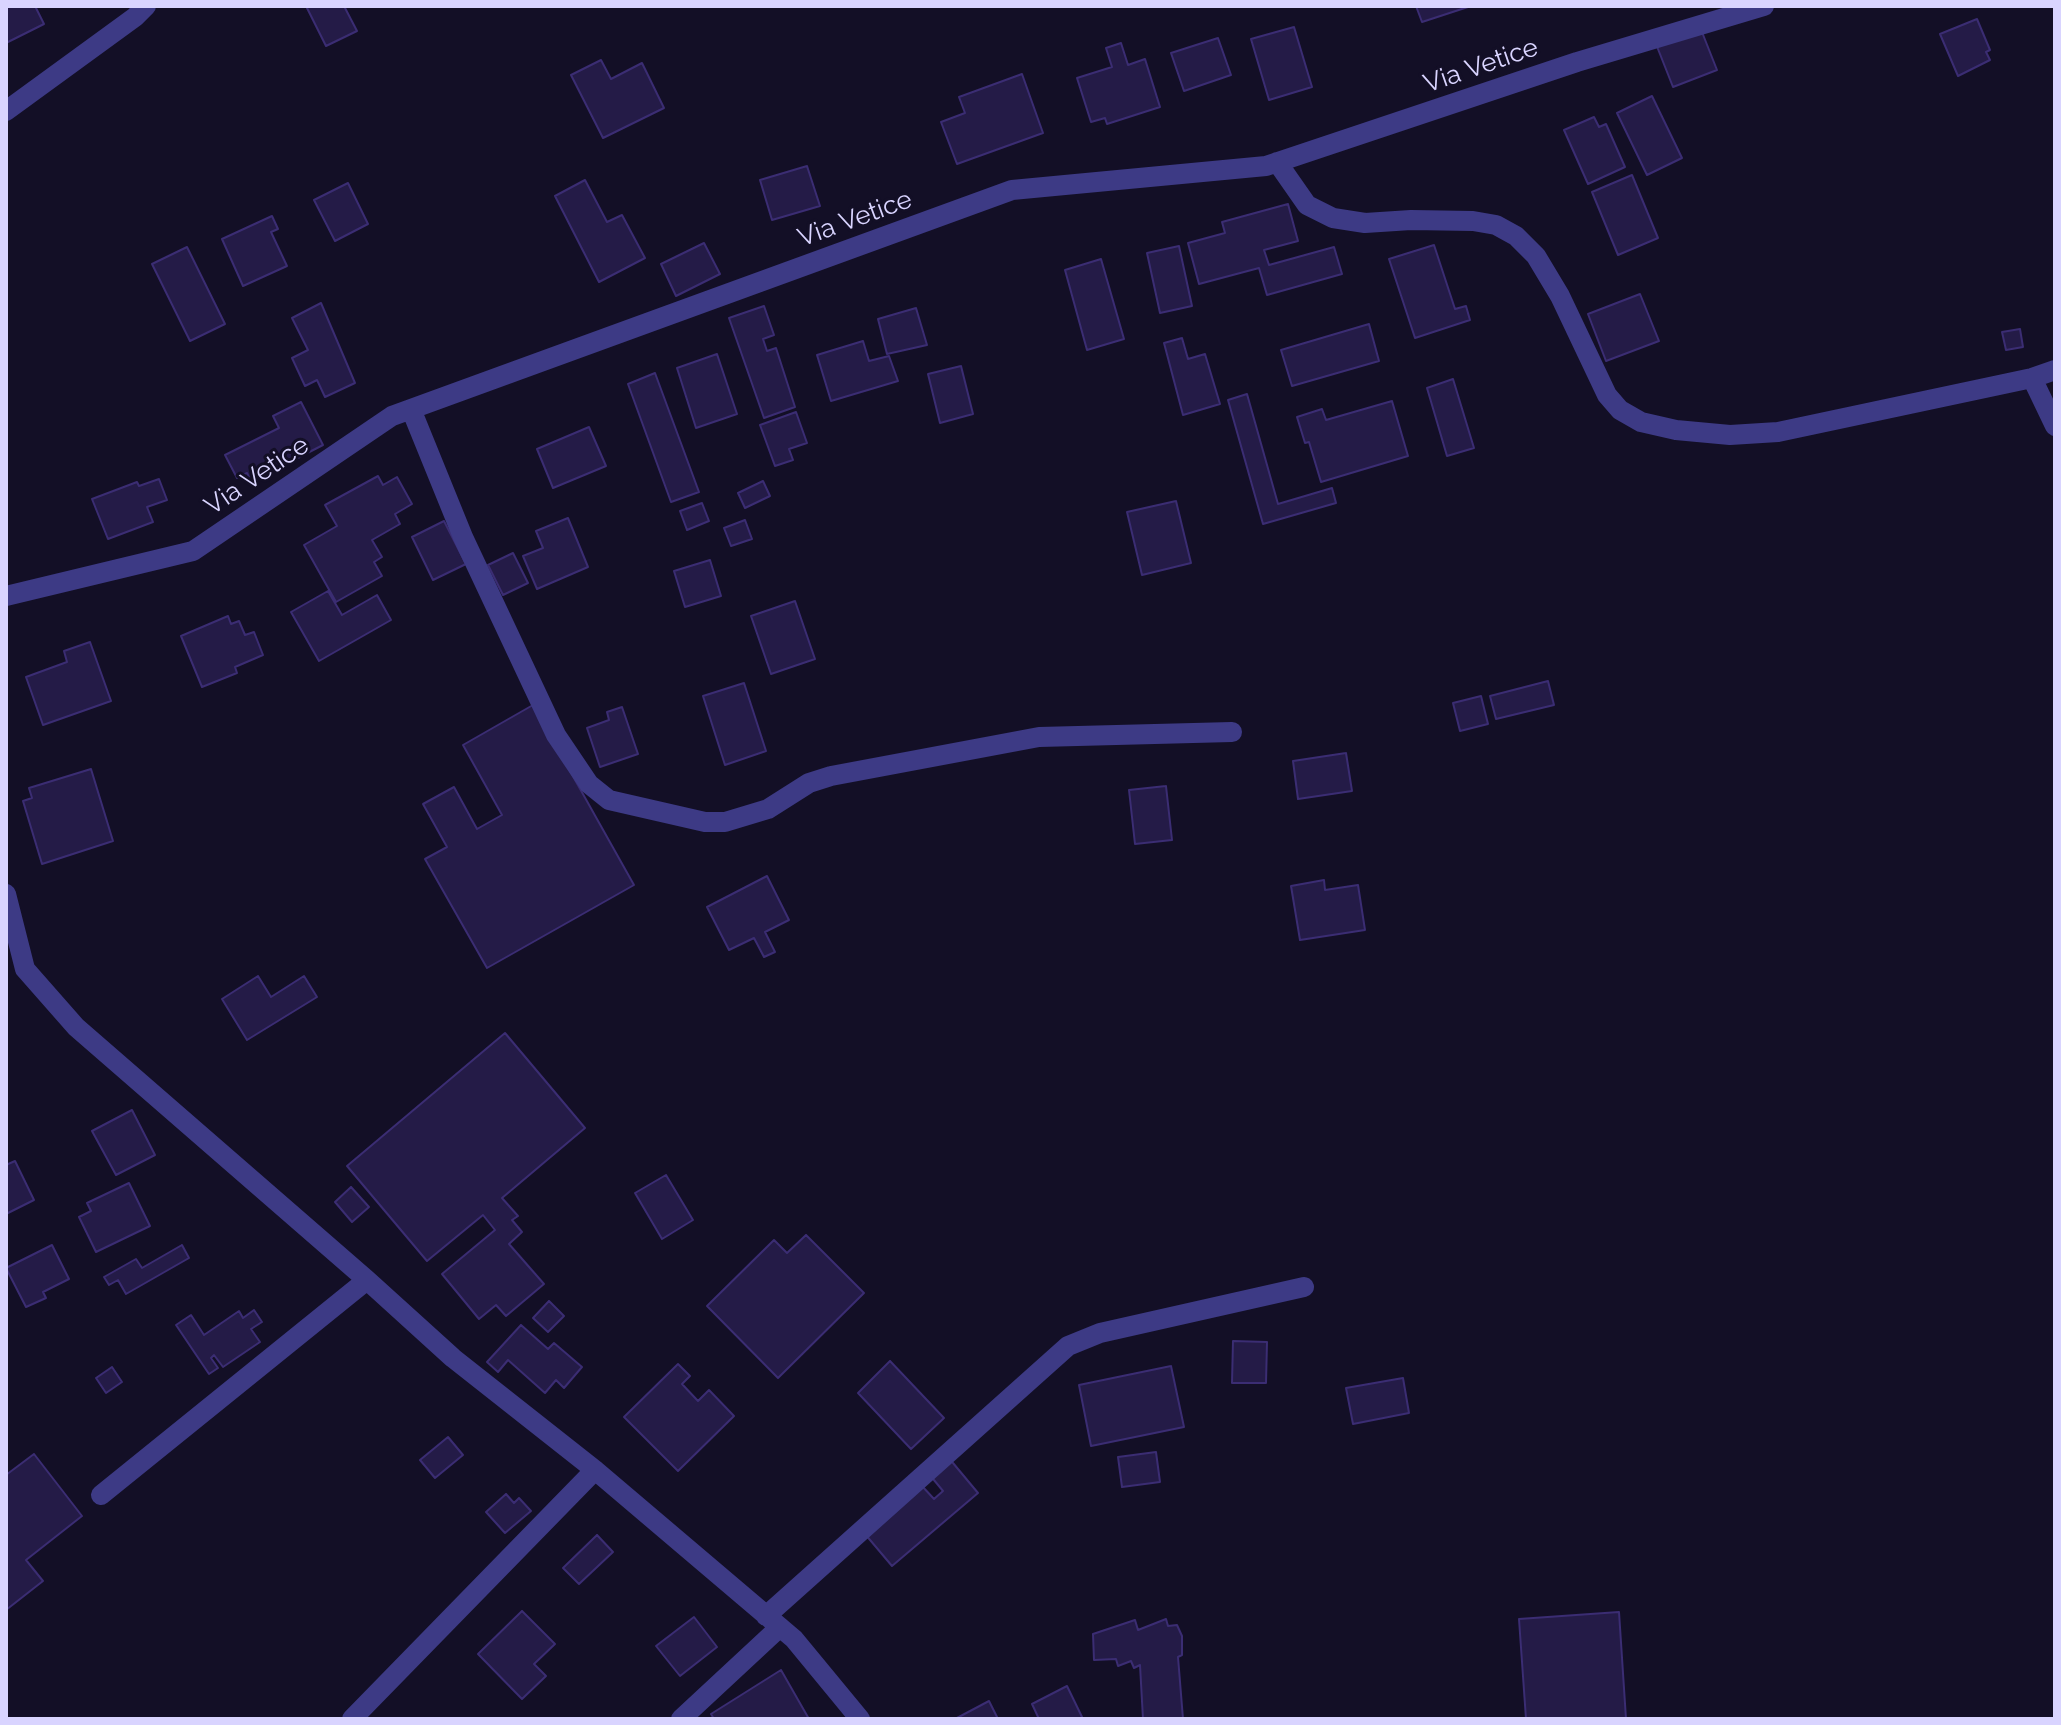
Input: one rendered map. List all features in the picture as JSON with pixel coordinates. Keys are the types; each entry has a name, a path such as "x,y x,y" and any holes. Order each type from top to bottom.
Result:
{"street":[{"path":"6,111 146,6"},
{"name":"Via Vetice","path":"6,596 193,551 392,416 1012,190 1266,166 1577,62 1764,6"},
{"path":"1277,162 1307,205 1333,218 1365,223 1473,221 1496,225 1516,236 1536,256 1560,296 1607,395 1620,410 1641,422 1676,430 1730,435 1778,432 2032,378 2055,370"},
{"path":"2032,378 2055,426"},
{"path":"411,409 463,537 556,735 589,784 609,800 705,822 725,822 768,809 809,783 831,776 1039,737 1232,732"},
{"path":"6,894 25,969 76,1027 453,1358 595,1470 794,1639 860,1719"},
{"path":"101,1495 367,1280"},
{"path":"681,1719 773,1621 1068,1346 1100,1333 1304,1287"},
{"path":"352,1719 595,1470"}],"building":[{"path":"6,6 35,6 44,24 6,43"},
{"path":"306,6 344,6 357,31 326,46"},
{"path":"1416,6 1471,6 1422,22"},
{"path":"1977,19 1990,50 1986,52 1990,60 1958,76 1940,34"},
{"path":"1294,27 1312,87 1269,100 1251,39"},
{"path":"1700,27 1717,70 1673,87 1656,44"},
{"path":"1218,38 1231,75 1184,91 1171,53"},
{"path":"1121,43 1128,65 1145,59 1160,107 1107,124 1105,118 1091,122 1077,78 1112,67 1106,48"},
{"path":"601,60 611,79 642,63 664,108 603,138 571,75"},
{"path":"1022,74 1043,133 957,164 941,122 965,113 959,97"},
{"path":"1652,96 1682,158 1647,175 1617,113"},
{"path":"1594,117 1599,127 1606,124 1625,167 1588,184 1564,130"},
{"path":"807,166 820,206 772,220 760,180"},
{"path":"1632,175 1658,238 1618,255 1592,192"},
{"path":"585,180 607,222 622,215 645,258 599,282 555,196"},
{"path":"348,183 368,224 335,241 314,200"},
{"path":"1288,204 1298,241 1264,250 1269,265 1334,247 1342,274 1267,295 1259,268 1199,284 1188,243 1225,233 1222,222"},
{"path":"272,216 278,229 271,232 287,266 243,286 222,239"},
{"path":"704,243 720,274 676,296 661,264"},
{"path":"1434,245 1455,309 1466,306 1470,320 1415,338 1389,259"},
{"path":"1179,246 1192,306 1160,313 1147,253"},
{"path":"187,247 225,324 190,341 152,264"},
{"path":"1101,259 1124,339 1087,350 1065,270"},
{"path":"1640,294 1659,341 1606,361 1588,314"},
{"path":"321,303 355,383 325,397 317,380 305,386 292,358 308,350 292,318"},
{"path":"764,306 774,335 763,339 767,351 776,348 795,407 764,418 729,318"},
{"path":"916,308 927,345 887,354 878,319"},
{"path":"1369,324 1379,361 1292,386 1281,350"},
{"path":"2020,329 2023,347 2006,350 2002,332"},
{"path":"1182,338 1188,359 1205,354 1220,404 1183,415 1164,343"},
{"path":"863,341 869,361 889,356 898,381 831,401 817,355"},
{"path":"717,354 737,414 696,428 677,368"},
{"path":"961,366 973,414 940,423 928,374"},
{"path":"655,373 699,492 671,502 628,384"},
{"path":"1453,379 1474,448 1447,456 1427,388"},
{"path":"1247,394 1278,504 1332,488 1336,503 1263,524 1228,400"},
{"path":"1392,401 1408,456 1321,482 1309,442 1305,443 1297,417 1322,409 1326,420"},
{"path":"301,402 323,445 251,482 247,473 237,478 225,455 279,428 273,416"},
{"path":"796,412 807,443 789,449 793,460 775,466 760,425"},
{"path":"589,427 606,466 553,488 537,449"},
{"path":"378,476 383,485 397,477 412,504 395,514 400,524 372,540 382,557 374,562 382,576 336,602 304,545 337,526 325,505"},
{"path":"159,479 167,500 147,507 153,522 108,539 92,499 137,482 139,486"},
{"path":"763,481 770,496 745,508 738,493"},
{"path":"1176,501 1191,563 1142,575 1127,512"},
{"path":"702,503 709,521 687,530 680,511"},
{"path":"568,518 588,567 537,589 523,556 543,548 536,531"},
{"path":"745,520 752,539 731,546 724,528"},
{"path":"444,521 466,564 433,580 412,537"},
{"path":"513,553 528,583 503,595 488,565"},
{"path":"710,560 721,596 685,607 674,571"},
{"path":"328,591 342,615 377,595 391,620 319,661 291,612"},
{"path":"795,601 815,659 771,674 751,616"},
{"path":"228,616 231,624 239,621 245,635 254,632 263,655 235,667 237,673 202,687 181,636"},
{"path":"90,642 111,701 43,725 26,677 67,662 64,651"},
{"path":"1548,681 1554,705 1496,719 1490,696"},
{"path":"744,683 766,751 725,765 703,696"},
{"path":"1481,696 1488,724 1460,731 1453,703"},
{"path":"533,705 634,885 487,968 425,859 447,847 423,804 454,787 477,829 502,815 463,745"},
{"path":"622,707 638,754 600,767 587,728 609,720 607,712"},
{"path":"1346,753 1352,791 1298,799 1293,761"},
{"path":"91,769 113,841 42,864 23,801 32,798 29,788"},
{"path":"1166,786 1172,840 1135,844 1129,790"},
{"path":"767,876 789,920 765,932 775,952 764,957 754,938 729,950 707,907"},
{"path":"1324,880 1325,890 1358,885 1365,930 1300,940 1291,886"},
{"path":"258,976 271,997 304,976 317,997 247,1040 222,999"},
{"path":"505,1033 585,1128 502,1198 518,1216 512,1220 522,1232 509,1244 544,1284 506,1316 496,1305 479,1319 442,1274 495,1230 483,1215 427,1261 347,1166"},
{"path":"132,1110 155,1155 116,1175 92,1131"},
{"path":"15,1161 34,1200 6,1214 6,1165"},
{"path":"666,1175 693,1220 662,1239 635,1193"},
{"path":"129,1183 150,1226 96,1252 79,1217 91,1211 87,1203"},
{"path":"351,1187 369,1207 352,1222 335,1202"},
{"path":"806,1235 864,1293 778,1378 707,1306 774,1240 787,1253"},
{"path":"52,1245 69,1279 43,1292 46,1298 26,1307 6,1268"},
{"path":"182,1245 189,1258 126,1294 118,1280 109,1285 104,1277 136,1259 142,1268"},
{"path":"549,1301 564,1316 548,1332 533,1318"},
{"path":"254,1310 262,1322 251,1329 260,1342 223,1367 214,1355 211,1358 218,1368 209,1374 176,1325 191,1315 204,1335 239,1311 243,1318"},
{"path":"521,1325 548,1349 554,1343 582,1367 564,1388 556,1380 545,1393 508,1360 498,1372 487,1362"},
{"path":"1233,1341 1267,1342 1266,1383 1232,1383"},
{"path":"890,1361 944,1418 911,1449 858,1393"},
{"path":"678,1364 690,1376 682,1384 698,1401 709,1390 734,1416 678,1471 624,1417"},
{"path":"1171,1366 1184,1427 1091,1446 1079,1385"},
{"path":"112,1367 122,1382 106,1393 96,1378"},
{"path":"1403,1378 1409,1413 1353,1424 1346,1388"},
{"path":"448,1437 463,1455 435,1478 420,1460"},
{"path":"1156,1452 1160,1482 1122,1487 1118,1457"},
{"path":"34,1454 82,1516 26,1560 43,1581 6,1610 6,1475"},
{"path":"948,1457 978,1493 892,1566 865,1534 922,1486 934,1499 943,1491 929,1474"},
{"path":"506,1494 514,1503 519,1498 531,1511 505,1533 486,1512"},
{"path":"597,1535 613,1552 579,1584 563,1568"},
{"path":"522,1611 555,1644 534,1664 546,1676 522,1699 478,1654"},
{"path":"1619,1612 1626,1719 1526,1719 1519,1619"},
{"path":"694,1617 717,1647 680,1676 656,1646"},
{"path":"1166,1619 1168,1626 1177,1625 1182,1636 1182,1655 1178,1657 1183,1719 1143,1719 1140,1665 1134,1668 1131,1661 1118,1666 1116,1659 1094,1660 1093,1634 1135,1620 1138,1630"},
{"path":"781,1670 809,1719 714,1719 711,1714"},
{"path":"1067,1686 1083,1719 1039,1719 1032,1704"},
{"path":"989,1701 998,1719 955,1719"}]}
